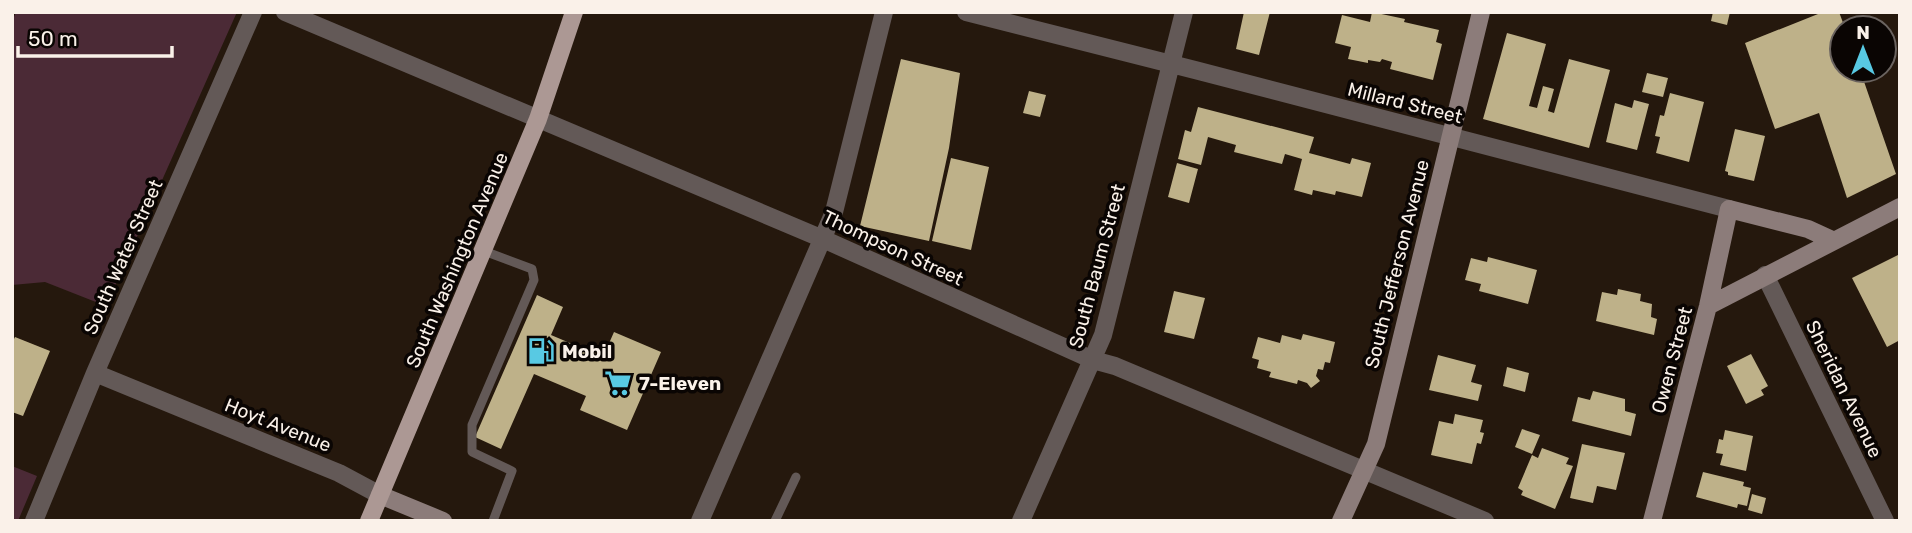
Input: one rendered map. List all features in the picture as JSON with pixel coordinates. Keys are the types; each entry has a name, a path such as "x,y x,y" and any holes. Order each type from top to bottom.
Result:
{"main road":[{"name":"South Washington Avenue","path":"369,521 538,119 574,12"}],"street":[{"name":"South Water Street","path":"34,521 95,373 253,12"},
{"name":"Thompson Street","path":"285,12 823,239 1093,360 1115,366 1485,521"},
{"path":"701,521 834,212 884,12"},
{"name":"Millard Street","path":"966,12 1808,229 1832,240"},
{"name":"South Baum Street","path":"1021,521 1103,335 1184,12"},
{"name":"South Jefferson Avenue","path":"1341,521 1376,444 1481,12"},
{"path":"1708,306 1900,207"},
{"name":"Owen Street","path":"1652,521 1708,306 1729,209"},
{"name":"Sheridan Avenue","path":"1765,275 1885,521"},
{"name":"Hoyt Avenue","path":"95,373 339,473 380,495 443,521"}],"lane":[{"path":"484,251 532,269 534,280 472,425 472,452 512,471 494,521"},
{"path":"775,521 796,477"}],"shaded area":[{"path":"16,12 237,12 106,306 45,282 12,285 12,22"},
{"path":"12,466 37,476 18,521 12,521"}],"building":[{"path":"1244,12 1270,12 1259,55 1236,49"},
{"path":"1372,12 1439,30 1436,42 1442,44 1433,80 1390,69 1392,62 1382,59 1380,62 1368,60 1368,63 1348,59 1351,47 1335,43 1342,15 1370,22"},
{"path":"1713,12 1730,12 1727,25 1711,21"},
{"path":"1823,12 1839,12 1840,14 1828,14 1828,84 1865,84 1896,174 1847,198 1819,113 1775,129 1745,43"},
{"path":"1507,33 1546,44 1529,106 1537,108 1543,86 1554,89 1548,111 1554,113 1569,59 1610,70 1589,148 1483,119"},
{"path":"901,59 960,73 949,148 929,241 860,226"},
{"path":"1647,73 1668,78 1663,97 1642,92"},
{"path":"1029,91 1046,95 1040,117 1023,113"},
{"path":"1670,93 1704,102 1689,162 1656,153 1660,137 1655,136 1660,115 1664,116"},
{"path":"1634,100 1649,104 1637,150 1606,142 1615,103 1632,108"},
{"path":"1198,107 1314,137 1309,153 1350,164 1352,158 1371,163 1362,197 1336,191 1335,195 1313,190 1312,195 1294,190 1302,159 1285,154 1282,164 1234,152 1236,145 1208,137 1201,165 1178,159 1185,130 1191,132"},
{"path":"1735,129 1765,136 1754,181 1728,175 1725,171"},
{"path":"951,158 989,167 971,250 932,241"},
{"path":"1177,163 1198,169 1189,203 1168,197"},
{"path":"1900,254 1900,340 1887,347 1852,278"},
{"path":"1488,257 1537,270 1528,304 1479,291 1481,284 1465,280 1471,258 1487,262"},
{"path":"1618,289 1641,294 1640,301 1652,304 1651,317 1657,319 1654,335 1596,321 1602,292 1617,295"},
{"path":"1174,291 1205,298 1194,339 1164,332"},
{"path":"537,295 563,307 551,335 603,357 614,332 661,352 627,430 580,410 586,396 534,374 501,449 475,437"},
{"path":"1303,334 1335,342 1330,363 1325,362 1323,370 1318,369 1316,376 1320,381 1311,388 1307,383 1298,380 1297,384 1269,377 1271,372 1257,368 1259,360 1252,358 1258,337 1280,343 1282,335 1301,340"},
{"path":"15,337 50,351 23,416 12,412 12,343"},
{"path":"1751,354 1768,386 1761,390 1764,395 1746,404 1727,366"},
{"path":"1438,355 1476,365 1471,382 1482,385 1478,401 1429,390"},
{"path":"1507,367 1529,373 1525,392 1503,386"},
{"path":"1593,391 1625,399 1625,411 1636,414 1631,436 1572,421 1578,397 1590,400"},
{"path":"1455,414 1483,420 1480,432 1484,433 1481,444 1477,443 1472,464 1431,455 1439,421 1453,424"},
{"path":"1522,429 1540,435 1532,454 1515,447"},
{"path":"1725,430 1753,436 1746,471 1720,465 1723,454 1716,453 1719,439 1723,440"},
{"path":"1582,444 1625,453 1616,490 1597,486 1593,503 1570,498"},
{"path":"1542,448 1569,458 1566,464 1573,466 1555,509 1521,495 1523,491 1518,488 1532,455 1538,458"},
{"path":"1703,472 1744,482 1743,486 1751,488 1747,506 1738,504 1737,508 1696,497"},
{"path":"1752,494 1766,498 1762,514 1748,510"}],"place":[{"name":"Mobil","path":"541,351"},
{"name":"7-Eleven","path":"618,383"}]}
